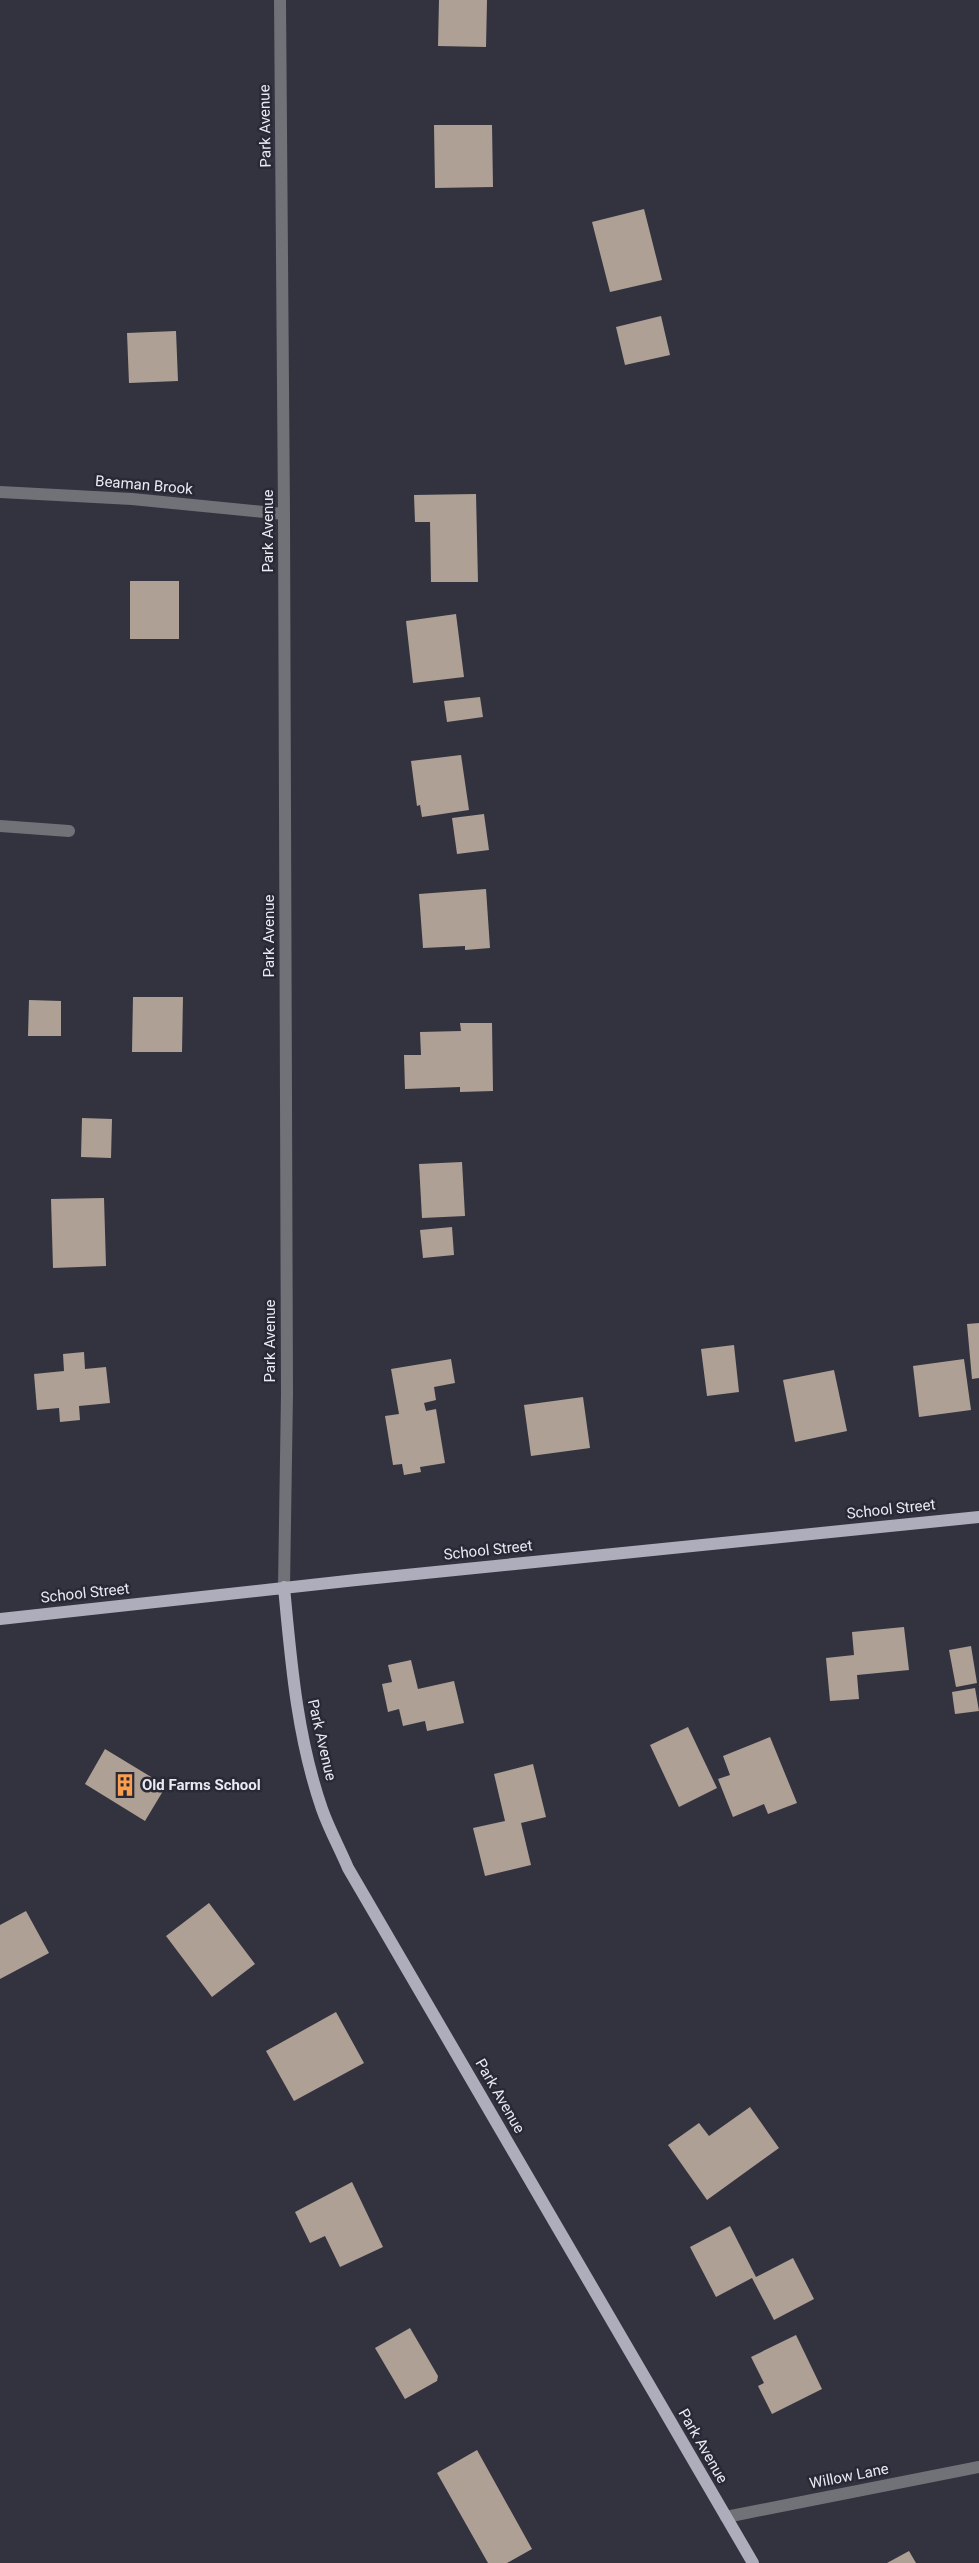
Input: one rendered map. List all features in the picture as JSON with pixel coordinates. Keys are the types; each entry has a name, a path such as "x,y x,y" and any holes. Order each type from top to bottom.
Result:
{"main road":[{"name":"School Street","path":"0,1619 284,1587 979,1517"},
{"name":"Park Avenue","path":"284,1587 294,1694 306,1754 322,1810 348,1868 753,2563"}],"street":[{"name":"Park Avenue","path":"280,0 287,1394 284,1587"},
{"name":"Beaman Brook","path":"0,492 132,500 284,514"},
{"path":"0,826 69,831"},
{"name":"Willow Lane","path":"726,2517 979,2467"}],"building":[{"path":"439,0 487,0 486,47 438,46"},
{"path":"434,125 492,125 493,187 435,188"},
{"path":"644,209 662,280 610,292 592,222"},
{"path":"661,316 670,355 625,365 616,327"},
{"path":"176,331 178,381 129,383 127,333"},
{"path":"476,494 478,582 431,582 430,522 415,522 414,495"},
{"path":"130,581 179,581 179,639 130,639"},
{"path":"456,614 464,677 413,683 406,621"},
{"path":"480,697 483,717 447,722 444,701"},
{"path":"461,755 469,810 422,817 420,805 417,806 411,761"},
{"path":"484,814 489,850 457,854 452,818"},
{"path":"486,889 490,948 465,950 465,946 423,948 419,894"},
{"path":"133,997 183,997 182,1052 132,1052"},
{"path":"29,1000 61,1001 61,1036 28,1036"},
{"path":"460,1023 492,1023 493,1091 460,1092 460,1087 405,1089 404,1055 421,1055 420,1032 461,1031"},
{"path":"82,1118 112,1119 111,1158 81,1157"},
{"path":"462,1162 465,1216 422,1218 419,1164"},
{"path":"104,1198 106,1266 53,1268 51,1199"},
{"path":"452,1227 454,1255 423,1258 420,1230"},
{"path":"979,1323 979,1378 972,1379 967,1324"},
{"path":"734,1345 739,1392 707,1396 701,1349"},
{"path":"84,1352 85,1369 106,1367 110,1403 79,1406 80,1420 60,1422 59,1408 37,1410 34,1374 64,1371 63,1354"},
{"path":"451,1359 455,1383 434,1387 436,1400 424,1403 426,1411 436,1409 445,1463 420,1467 421,1472 404,1475 402,1464 393,1465 385,1416 399,1414 391,1369"},
{"path":"964,1359 971,1410 919,1417 913,1366"},
{"path":"834,1370 847,1431 795,1442 783,1380"},
{"path":"583,1397 590,1448 531,1456 524,1405"},
{"path":"904,1627 909,1670 857,1675 859,1699 830,1701 826,1658 854,1655 852,1632"},
{"path":"971,1646 977,1683 956,1687 949,1650"},
{"path":"411,1660 418,1689 454,1681 464,1723 427,1731 425,1721 403,1726 399,1709 388,1712 382,1684 392,1682 388,1665"},
{"path":"975,1688 979,1711 955,1714 952,1692"},
{"path":"688,1727 717,1788 679,1807 650,1745"},
{"path":"770,1737 797,1803 768,1814 764,1804 733,1817 718,1779 730,1775 723,1756"},
{"name":"Old Farms School","path":"105,1749 166,1786 145,1821 85,1784"},
{"path":"533,1764 546,1817 521,1823 531,1865 485,1876 473,1828 505,1821 494,1774"},
{"path":"209,1903 255,1964 212,1997 166,1936"},
{"path":"26,1911 49,1953 0,1979 0,1925"},
{"path":"336,2012 364,2063 294,2101 266,2051"},
{"path":"750,2107 779,2148 707,2200 668,2145 699,2123 709,2136"},
{"path":"352,2182 383,2247 340,2267 325,2236 310,2243 295,2212"},
{"path":"730,2226 756,2277 793,2258 814,2299 774,2320 752,2278 716,2297 690,2247"},
{"path":"410,2328 438,2376 437,2381 405,2399 375,2348"},
{"path":"796,2335 822,2389 772,2414 758,2386 764,2383 751,2357"},
{"path":"477,2450 532,2549 507,2563 488,2563 437,2473"},
{"path":"909,2551 916,2563 887,2563"}],"place":[{"name":"Old Farms School","path":"125,1785"}]}
